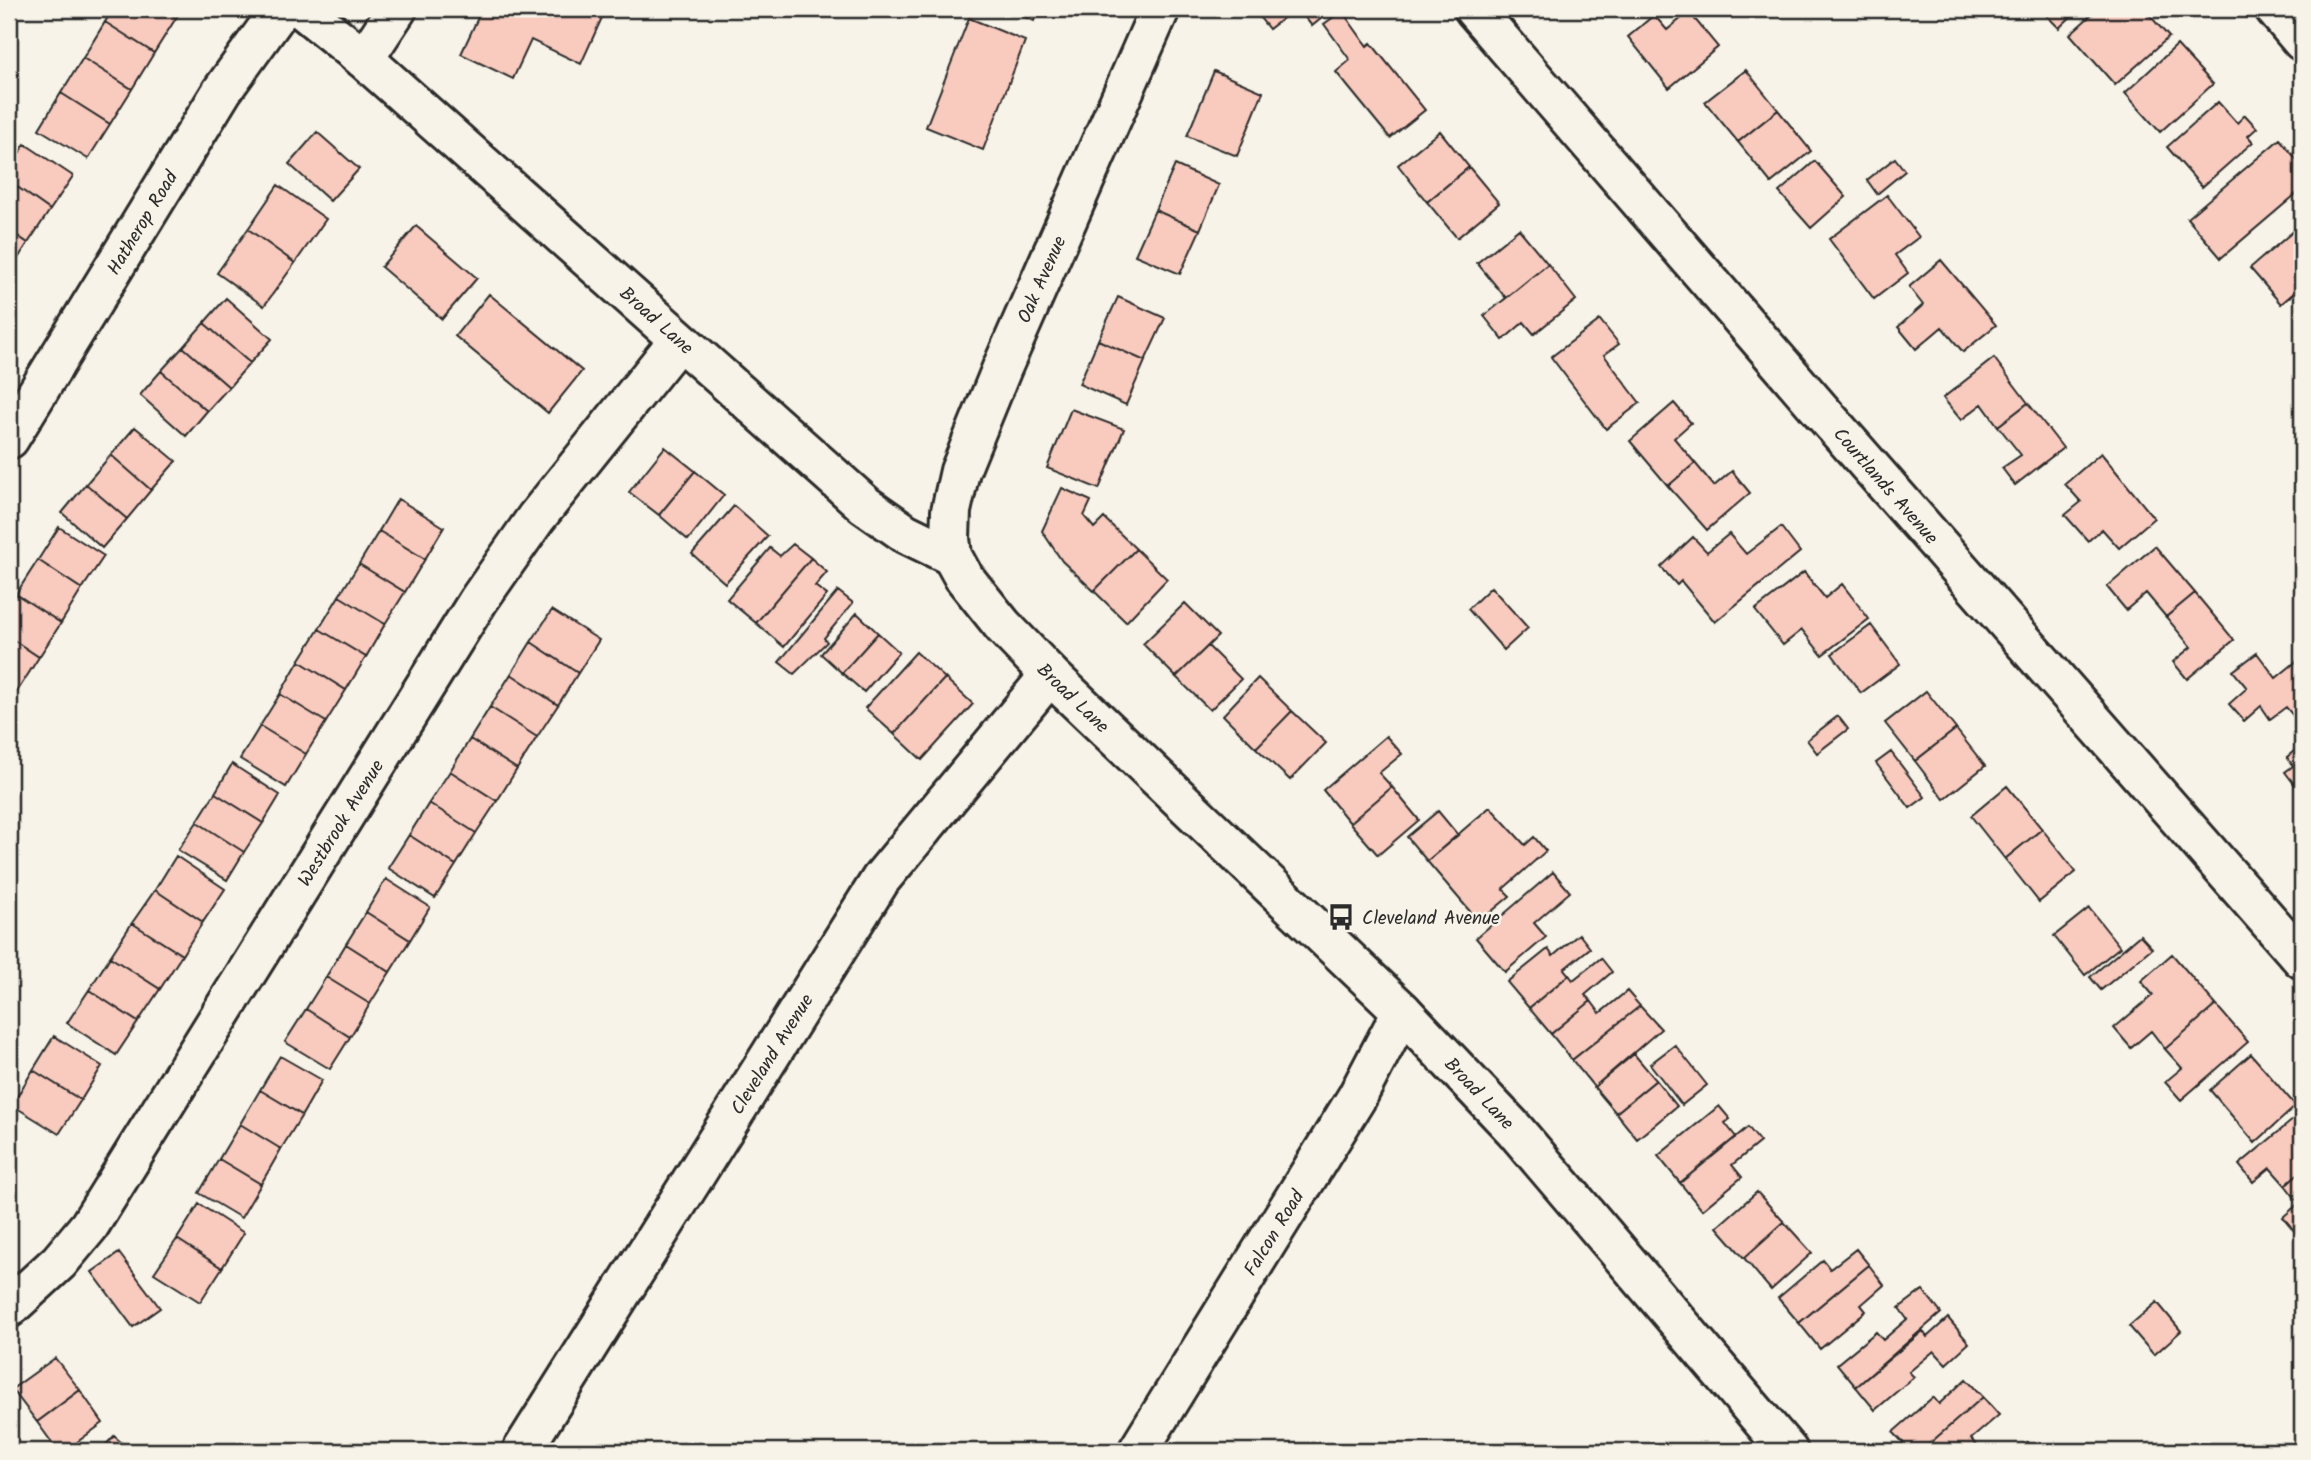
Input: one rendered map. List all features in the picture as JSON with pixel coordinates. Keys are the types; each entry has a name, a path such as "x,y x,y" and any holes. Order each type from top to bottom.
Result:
{"street":[{"name":"Hatherop Road","path":"9,439 222,91 281,9"},
{"name":"Broad Lane","path":"302,9 364,59 678,341 886,521 928,546 953,556 963,576 980,599 1050,676 1402,1011 1514,1129 1788,1451"},
{"path":"364,59 397,9"},
{"name":"Oak Avenue","path":"953,556 950,538 951,511 960,471 1002,368 1160,9"},
{"name":"Courtlands Avenue","path":"1474,9 1832,423 2302,959"},
{"path":"2275,9 2302,41"},
{"name":"Westbrook Avenue","path":"9,1308 59,1262 89,1226 491,581 536,518 678,341"},
{"name":"Cleveland Avenue","path":"522,1451 881,880 1050,676"},
{"name":"Falcon Road","path":"1138,1451 1357,1097 1402,1011"}],"building":[{"path":"113,9 162,9 176,18 154,53 105,22"},
{"path":"162,9 182,9 176,18"},
{"path":"482,9 605,11 581,64 531,40 513,79 461,54"},
{"path":"1006,9 1039,9 1034,21"},
{"path":"1253,9 1295,9 1269,29"},
{"path":"1298,9 1325,9 1328,13 1312,26"},
{"path":"2040,9 2079,9 2059,28"},
{"path":"2098,9 2144,9 2169,37 2115,85 2070,34"},
{"path":"1342,11 1367,46 1371,43 1425,110 1390,138 1336,72 1350,60 1324,24"},
{"path":"1689,12 1718,47 1669,88 1628,37 1654,15 1667,30"},
{"path":"969,18 1025,41 983,150 926,127"},
{"path":"105,22 154,53 132,89 83,58"},
{"path":"2177,45 2213,84 2160,132 2125,93"},
{"path":"83,58 132,89 110,124 61,93"},
{"path":"1746,70 1778,110 1738,142 1705,102"},
{"path":"1214,71 1263,92 1237,156 1187,136"},
{"path":"61,93 110,124 88,159 39,129"},
{"path":"2218,102 2237,123 2245,115 2257,128 2248,136 2253,142 2202,187 2167,147"},
{"path":"1778,110 1811,151 1771,183 1738,142"},
{"path":"1440,131 1469,167 1427,202 1398,165"},
{"path":"317,132 359,169 330,201 289,164"},
{"path":"2280,139 2302,166 2302,189 2221,258 2187,218"},
{"path":"25,144 73,176 50,210 9,181 9,169"},
{"path":"1895,158 1905,171 1877,194 1867,180"},
{"path":"1815,161 1846,197 1811,228 1779,192"},
{"path":"1175,165 1219,185 1200,230 1155,210"},
{"path":"1469,167 1499,203 1457,238 1427,202"},
{"path":"9,181 50,210 28,243 9,230"},
{"path":"278,185 326,219 295,263 248,229"},
{"path":"1887,195 1919,237 1895,255 1908,273 1874,299 1829,239"},
{"path":"1155,210 1200,230 1180,274 1135,255"},
{"path":"2302,224 2302,286 2281,304 2250,268"},
{"path":"416,226 477,278 442,319 381,267"},
{"path":"248,229 295,263 264,306 217,273"},
{"path":"1519,229 1548,264 1506,298 1477,263"},
{"path":"9,230 28,243 9,272"},
{"path":"1941,260 1996,325 1963,352 1942,327 1916,349 1898,327 1923,305 1909,287"},
{"path":"1548,264 1576,300 1534,334 1524,322 1503,340 1484,316"},
{"path":"489,294 582,371 548,413 455,336"},
{"path":"1118,297 1165,318 1145,361 1098,340"},
{"path":"226,298 272,339 250,363 204,323"},
{"path":"1600,320 1619,344 1604,355 1640,403 1606,429 1551,357"},
{"path":"204,323 250,363 229,387 183,347"},
{"path":"1098,340 1145,361 1126,405 1079,384"},
{"path":"183,347 229,387 207,411 161,371"},
{"path":"1994,358 2028,403 1998,426 1982,404 1961,420 1943,398"},
{"path":"161,371 207,411 186,436 140,395"},
{"path":"1674,403 1691,423 1674,438 1695,463 1668,486 1630,441"},
{"path":"2028,403 2063,448 2015,485 2002,468 2021,455 1998,426"},
{"path":"1071,409 1124,429 1099,489 1047,468"},
{"path":"135,427 176,461 151,490 111,455"},
{"path":"665,447 695,471 659,515 629,492"},
{"path":"2101,453 2154,518 2119,548 2102,529 2088,541 2065,515 2081,502 2065,484"},
{"path":"111,455 151,490 127,519 86,484"},
{"path":"1695,463 1714,486 1732,471 1750,493 1707,530 1668,486"},
{"path":"695,471 724,495 688,540 659,515"},
{"path":"86,484 127,519 102,548 62,513"},
{"path":"1062,488 1091,501 1084,516 1094,528 1104,518 1136,549 1094,591 1062,561 1042,531"},
{"path":"398,499 444,527 425,559 379,531"},
{"path":"734,506 768,536 725,583 692,554"},
{"path":"59,527 104,556 82,589 38,560"},
{"path":"1781,527 1800,552 1715,622 1681,581 1677,585 1661,567 1693,537 1707,552 1729,534 1746,554"},
{"path":"379,531 425,559 405,592 359,564"},
{"path":"793,544 811,558 756,623 727,599 770,548 780,556"},
{"path":"2155,546 2195,593 2166,617 2146,593 2126,610 2107,587"},
{"path":"1136,549 1167,579 1126,622 1094,591"},
{"path":"811,558 827,572 815,586 827,595 784,647 756,623"},
{"path":"38,560 82,589 61,623 16,594"},
{"path":"359,564 405,592 385,624 339,596"},
{"path":"1804,572 1825,598 1842,584 1869,619 1822,655 1802,630 1783,645 1755,610"},
{"path":"1491,587 1528,628 1504,650 1468,609"},
{"path":"838,591 853,603 824,638 827,642 794,674 779,662"},
{"path":"2195,593 2234,640 2187,679 2173,662 2191,647 2166,617"},
{"path":"16,594 61,623 39,657 9,637 9,605"},
{"path":"339,596 385,624 366,657 319,629"},
{"path":"1185,603 1218,636 1176,677 1143,644"},
{"path":"552,610 599,640 578,673 531,642"},
{"path":"857,613 878,633 842,673 821,654"},
{"path":"1871,625 1900,664 1861,693 1832,654"},
{"path":"319,629 366,657 346,690 299,661"},
{"path":"878,633 899,652 864,692 842,673"},
{"path":"9,637 39,657 18,690 9,684"},
{"path":"531,642 578,673 558,705 511,674"},
{"path":"1208,646 1241,679 1210,710 1176,677"},
{"path":"916,652 945,678 894,734 865,708"},
{"path":"2257,653 2276,678 2297,661 2302,668 2300,724 2286,707 2270,719 2261,706 2244,721 2229,704 2247,688 2233,671"},
{"path":"299,661 346,690 326,722 280,694"},
{"path":"511,674 558,705 537,737 490,707"},
{"path":"945,678 973,704 922,760 894,734"},
{"path":"1258,678 1292,711 1256,748 1223,715"},
{"path":"9,684 18,690 9,703"},
{"path":"1926,691 1956,729 1915,761 1885,723"},
{"path":"280,694 326,722 306,754 260,726"},
{"path":"490,707 537,737 517,769 470,739"},
{"path":"1292,711 1326,743 1290,780 1256,748"},
{"path":"1838,716 1848,729 1817,753 1807,740"},
{"path":"260,726 306,754 286,787 240,759"},
{"path":"1956,729 1985,766 1944,799 1915,761"},
{"path":"1386,736 1402,754 1379,773 1392,787 1350,823 1323,790"},
{"path":"2302,737 2302,794 2285,772 2293,766 2287,757 2301,745 2297,741"},
{"path":"470,739 517,769 497,801 450,771"},
{"path":"1891,752 1925,797 1910,808 1876,763"},
{"path":"232,764 280,795 263,823 215,793"},
{"path":"450,771 497,801 476,833 429,803"},
{"path":"2007,786 2042,829 2005,859 1971,816"},
{"path":"1392,787 1419,820 1378,855 1350,823"},
{"path":"215,793 263,823 244,852 197,822"},
{"path":"429,803 476,833 456,865 409,835"},
{"path":"1490,807 1525,845 1534,837 1546,851 1503,889 1510,896 1479,922 1427,861"},
{"path":"1438,811 1458,835 1427,861 1407,837"},
{"path":"197,822 244,852 227,880 178,850"},
{"path":"2042,829 2076,872 2039,902 2005,859"},
{"path":"409,835 456,865 435,898 388,868"},
{"path":"176,856 225,889 203,922 155,890"},
{"path":"1553,872 1570,892 1534,923 1546,937 1505,972 1476,938"},
{"path":"386,879 430,907 410,940 366,912"},
{"path":"155,890 203,922 182,955 132,923"},
{"path":"2089,908 2120,947 2085,975 2054,936"},
{"path":"366,912 410,940 390,972 346,944"},
{"path":"132,923 182,955 160,989 110,957"},
{"path":"1579,934 1590,948 1564,969 1569,975 1529,1008 1507,982 1548,949 1553,956"},
{"path":"2140,935 2152,948 2101,990 2090,977"},
{"path":"346,944 390,972 370,1004 326,977"},
{"path":"2172,954 2216,1005 2165,1049 2151,1031 2131,1048 2114,1028 2153,995 2141,981"},
{"path":"110,957 160,989 138,1022 89,990"},
{"path":"1601,958 1612,972 1585,995 1591,1001 1551,1034 1529,1008 1569,975 1573,980"},
{"path":"326,977 370,1004 350,1037 306,1009"},
{"path":"89,990 138,1022 116,1055 67,1023"},
{"path":"1627,991 1640,1006 1572,1060 1551,1034 1591,1001 1600,1013"},
{"path":"2216,1005 2248,1042 2181,1100 2165,1082 2182,1068 2165,1049"},
{"path":"1640,1006 1661,1029 1594,1087 1572,1060"},
{"path":"306,1009 350,1037 330,1069 285,1042"},
{"path":"54,1036 102,1066 81,1100 33,1070"},
{"path":"1675,1045 1707,1085 1682,1105 1650,1064"},
{"path":"1634,1054 1656,1080 1616,1113 1594,1087"},
{"path":"2251,1054 2296,1106 2255,1143 2210,1090"},
{"path":"280,1056 322,1080 302,1115 260,1090"},
{"path":"33,1070 81,1100 59,1134 12,1105"},
{"path":"1656,1080 1677,1106 1637,1139 1616,1113"},
{"path":"260,1090 302,1115 281,1149 240,1124"},
{"path":"1719,1106 1730,1119 1725,1123 1736,1137 1680,1183 1658,1156"},
{"path":"2301,1113 2302,1170 2285,1185 2270,1168 2253,1182 2239,1165"},
{"path":"240,1124 281,1149 261,1184 219,1159"},
{"path":"1748,1127 1760,1142 1732,1165 1742,1177 1702,1210 1680,1183"},
{"path":"219,1159 261,1184 241,1218 199,1193"},
{"path":"2302,1170 2302,1228 2296,1233 2283,1217 2299,1203 2285,1185"},
{"path":"1757,1192 1784,1222 1744,1258 1717,1227"},
{"path":"199,1204 244,1233 222,1268 177,1239"},
{"path":"1784,1222 1812,1253 1771,1290 1744,1258"},
{"path":"177,1239 222,1268 200,1302 154,1273"},
{"path":"1856,1249 1869,1265 1799,1323 1778,1298 1823,1260 1830,1269"},
{"path":"119,1253 160,1308 133,1327 92,1272"},
{"path":"1869,1265 1884,1285 1861,1305 1866,1311 1820,1349 1799,1323"},
{"path":"1923,1290 1941,1313 1856,1387 1837,1364 1876,1332 1883,1340 1907,1319 1899,1308"},
{"path":"2157,1302 2181,1331 2154,1355 2129,1326"},
{"path":"1948,1318 1969,1343 1946,1364 1934,1351 1909,1372 1914,1377 1875,1410 1856,1387 1923,1331 1927,1337"},
{"path":"55,1358 80,1390 37,1422 12,1389"},
{"path":"1966,1379 1983,1397 1921,1451 1911,1451 1893,1432 1933,1397 1939,1404"},
{"path":"80,1390 103,1423 65,1451 58,1451 37,1422"},
{"path":"1983,1397 1999,1415 1971,1439 1977,1446 1970,1451 1921,1451"},
{"path":"114,1436 131,1451 100,1451"},
{"path":"2027,1442 2035,1451 2016,1451"}],"place":[{"name":"Cleveland Avenue","path":"1341,917"}]}
